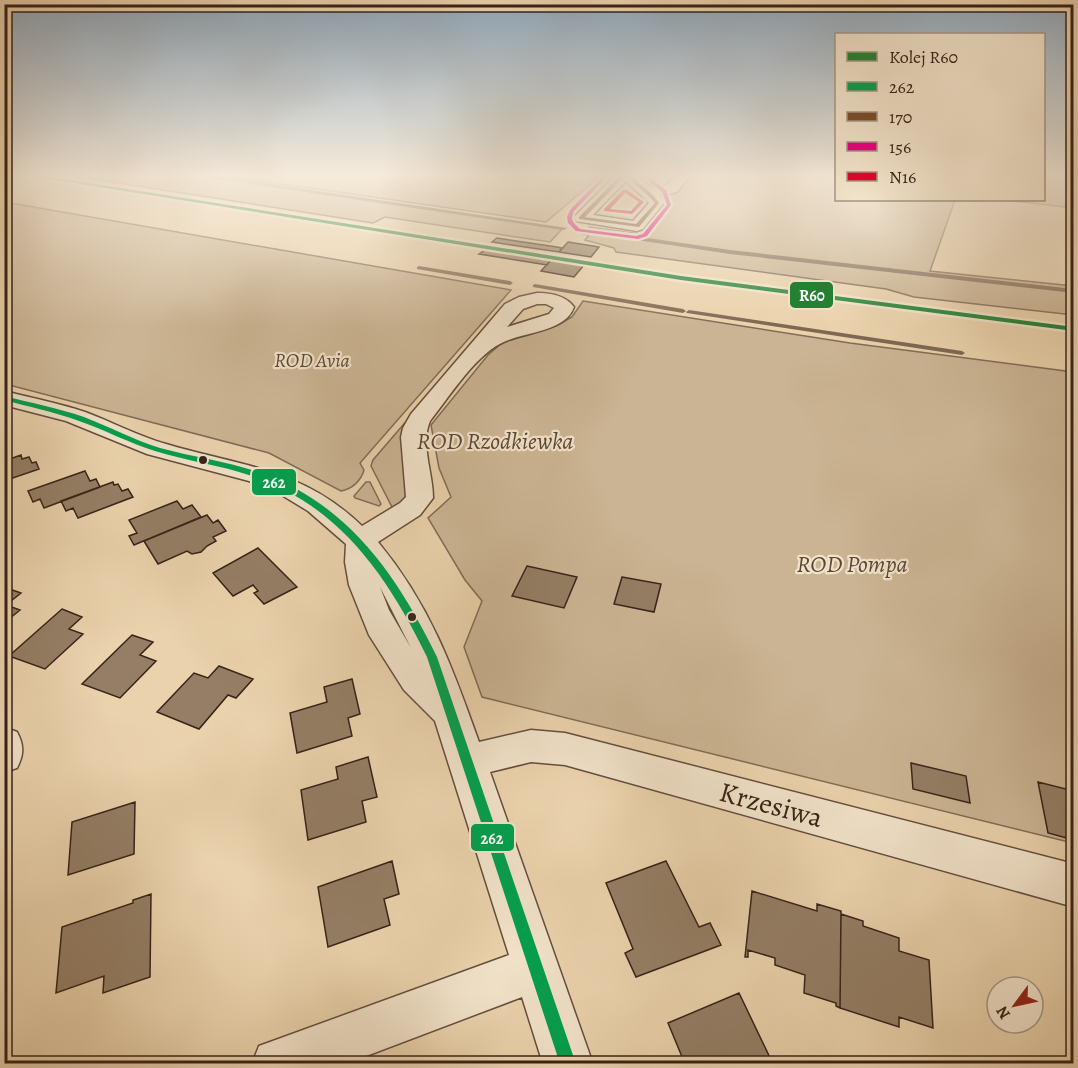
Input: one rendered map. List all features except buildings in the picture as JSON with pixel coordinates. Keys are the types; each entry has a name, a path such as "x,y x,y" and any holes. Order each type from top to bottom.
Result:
{"street":[{"path":"479,348 415,425 414,437 428,472 414,506 361,540 359,555 361,575 365,590 394,649 418,683 452,713 568,1064"},
{"path":"4,398 84,420 154,448 277,482 309,499 361,540"},
{"path":"4,743 4,756"},
{"name":"Krzesiwa","path":"468,761 531,746 565,749 1074,886"},
{"path":"277,1064 536,968"}],"green space":[{"name":"ROD Avia","path":"5,225 136,225 511,290 360,463 364,470 358,481 341,491 269,453 5,384"},
{"path":"437,225 534,225 562,229 550,242"},
{"path":"656,225 946,225 930,271 1073,286 1073,315 914,297 886,289 616,252 614,248 585,240 589,235 583,234 589,227 648,235"},
{"name":"ROD Pompa","path":"583,301 850,343 1073,372 1073,843 482,697 464,647 482,601 465,580 428,518 451,497 439,468 431,425 488,355 503,342 558,325 572,317"},
{"path":"409,418 408,498 393,509 371,466 373,460"},
{"path":"366,482 370,482 381,504 379,506 355,498 354,496"}],"waterway":[{"path":"542,225 564,228"},
{"path":"586,231 730,252 1074,291"},
{"path":"419,268 510,283"},
{"path":"535,286 683,311"},
{"path":"689,312 962,353"}],"rail line":[{"name":"R60","path":"343,225 681,278 1074,329"}],"transit line":[{"name":"156","path":"572,225 578,230 636,238 645,235 653,225"},
{"name":"170","path":"629,225 638,225"},
{"name":"262","path":"4,398 74,416 156,449 258,475 289,488 317,505 364,547 384,572 401,599 432,657 568,1064"}],"park label":[{"name":"ROD Rzodkiewka","path":"495,441"}]}
